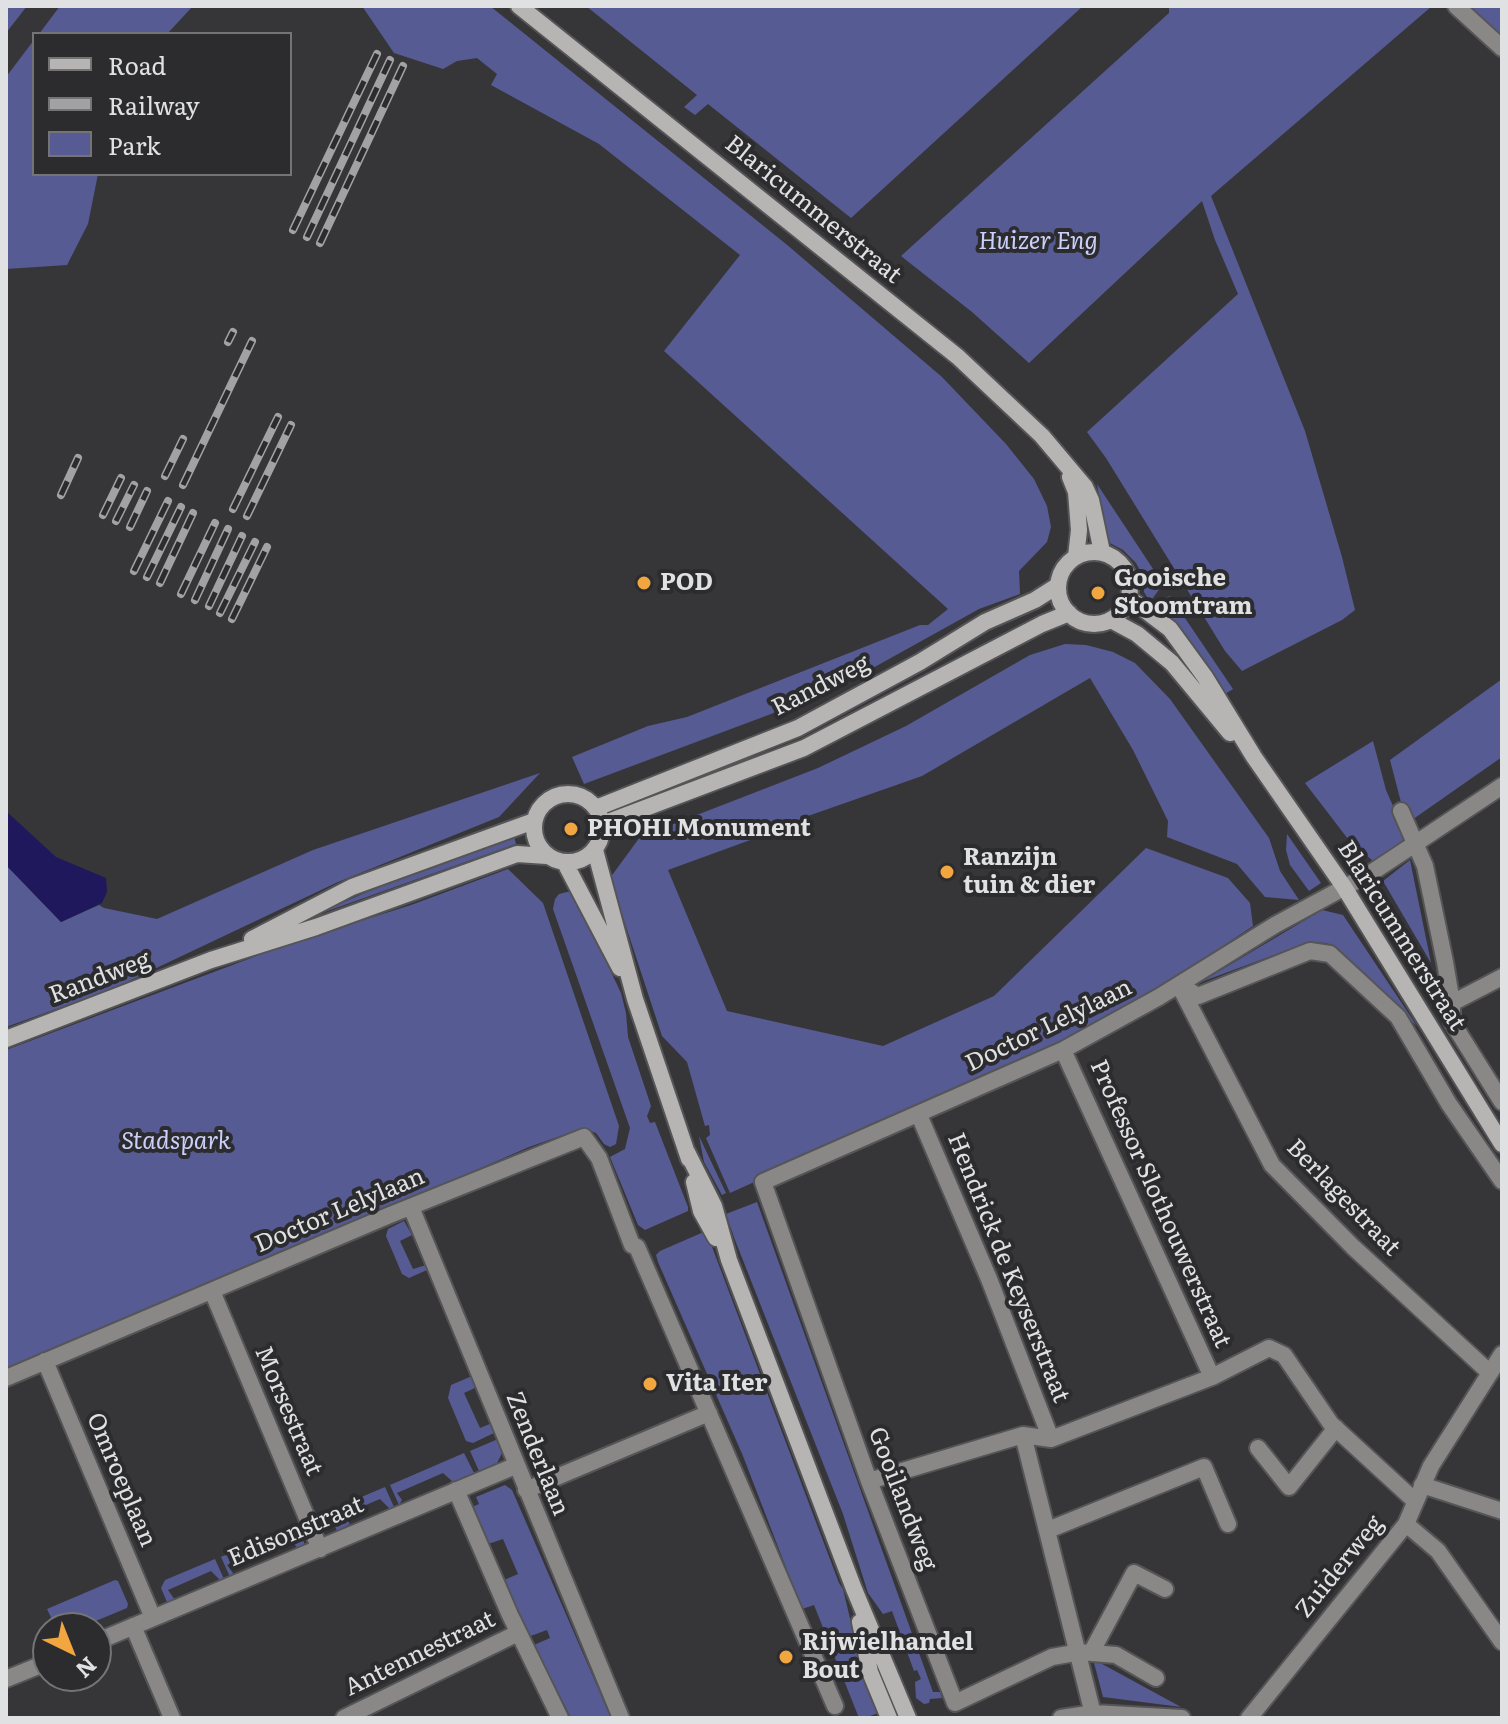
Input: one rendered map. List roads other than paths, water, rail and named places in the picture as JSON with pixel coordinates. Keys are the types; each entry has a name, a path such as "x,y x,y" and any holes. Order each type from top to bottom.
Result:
{"main road":[{"name":"Blaricummerstraat","path":"519,6 958,357 1042,436 1085,487 1091,500 1102,552"},
{"name":"Blaricummerstraat","path":"1065,464 1076,492 1079,530 1076,557"},
{"path":"1088,552 1102,552 1121,565 1128,575 1129,598 1111,620 1089,624 1069,613 1062,604 1057,586 1067,565 1076,557 1088,552"},
{"name":"Randweg","path":"596,808 798,728 920,662 985,622 1035,600 1057,586"},
{"name":"Blaricummerstraat","path":"1129,598 1170,629 1205,677 1254,757 1344,887 1502,1144"},
{"name":"Randweg","path":"603,824 804,748 1042,624 1069,613"},
{"name":"Blaricummerstraat","path":"1111,620 1137,634 1172,663 1228,732 1254,757"},
{"path":"559,795 580,796 596,808 603,824 595,850 582,860 565,863 547,856 534,834 534,821 543,805 559,795"},
{"name":"Randweg","path":"211,960 352,887 534,821"},
{"path":"595,850 635,999 687,1152 701,1211 729,1260 854,1589 908,1718"},
{"name":"Randweg","path":"6,1039 211,960 316,927 517,854 547,856"},
{"path":"565,863 635,999"},
{"path":"854,1589 870,1672 889,1718"}],"street":[{"path":"1456,6 1502,48"},
{"name":"Doctor Lelylaan","path":"763,1182 1063,1050 1179,985 1275,925 1371,873 1502,786"},
{"name":"Blaricummerstraat","path":"1401,811 1425,866 1452,1003 1452,1022 1502,1102"},
{"name":"Blaricummerstraat","path":"1179,985 1198,996 1310,951 1330,954 1398,1017 1449,1104 1502,1181"},
{"path":"1452,1003 1502,977"},
{"name":"Berlagestraat","path":"1179,985 1272,1165 1353,1247 1490,1373"},
{"name":"Professor Slothouwerstraat","path":"1063,1050 1212,1377"},
{"name":"Hendrick de Keyserstraat","path":"919,1115 989,1279 1051,1439"},
{"name":"Doctor Lelylaan","path":"6,1378 584,1137 599,1158 632,1245 637,1247 709,1413"},
{"name":"Gooilandweg","path":"763,1182 869,1481 955,1703 1052,1657 1085,1652"},
{"name":"Zenderlaan","path":"411,1207 621,1718"},
{"name":"Morsestraat","path":"212,1291 320,1549"},
{"path":"869,1481 1023,1435 1051,1439 1212,1377 1269,1348 1284,1355 1336,1428 1415,1501"},
{"name":"Zuiderweg","path":"1249,1718 1406,1524 1431,1466 1502,1354"},
{"name":"Omroeplaan","path":"45,1361 153,1618"},
{"path":"526,1490 709,1413 835,1706"},
{"path":"1258,1448 1289,1487 1336,1428"},
{"path":"1023,1435 1085,1652 1094,1715"},
{"name":"Edisonstraat","path":"112,1635 515,1466"},
{"path":"1048,1530 1204,1467 1228,1524"},
{"path":"1422,1485 1502,1511"},
{"path":"456,1490 518,1633 560,1718"},
{"path":"1406,1524 1438,1551 1502,1642"},
{"path":"1085,1652 1134,1573 1165,1589"},
{"path":"133,1626 172,1718"},
{"name":"Antennestraat","path":"344,1718 373,1712 518,1633"},
{"path":"1085,1652 1116,1655 1156,1678"},
{"path":"6,1679 32,1668"},
{"path":"1061,1718 1094,1715 1182,1718"}],"railway":[{"path":"293,230 377,54"},
{"path":"307,237 390,60"},
{"path":"320,243 403,66"},
{"path":"228,342 233,332"},
{"path":"183,485 252,341"},
{"path":"233,509 278,417"},
{"path":"247,516 291,425"},
{"path":"165,476 183,439"},
{"path":"61,495 78,458"},
{"path":"103,515 121,478"},
{"path":"116,521 134,485"},
{"path":"130,527 147,491"},
{"path":"134,571 168,501"},
{"path":"147,577 181,507"},
{"path":"160,583 193,513"},
{"path":"181,594 215,523"},
{"path":"195,600 228,529"},
{"path":"209,606 242,536"},
{"path":"220,613 255,542"},
{"path":"232,619 267,547"}],"place":[{"name":"POD","path":"644,583"},
{"name":"Gooische Stoomtram","path":"1098,593"},
{"name":"PHOHI Monument","path":"571,829"},
{"name":"Ranzijn tuin & dier","path":"947,872"},
{"name":"Vita Iter","path":"650,1384"},
{"name":"Rijwielhandel Bout","path":"786,1657"}],"park label":[{"name":"Huizer Eng","path":"1038,242"},
{"name":"Stadspark","path":"176,1142"}]}
